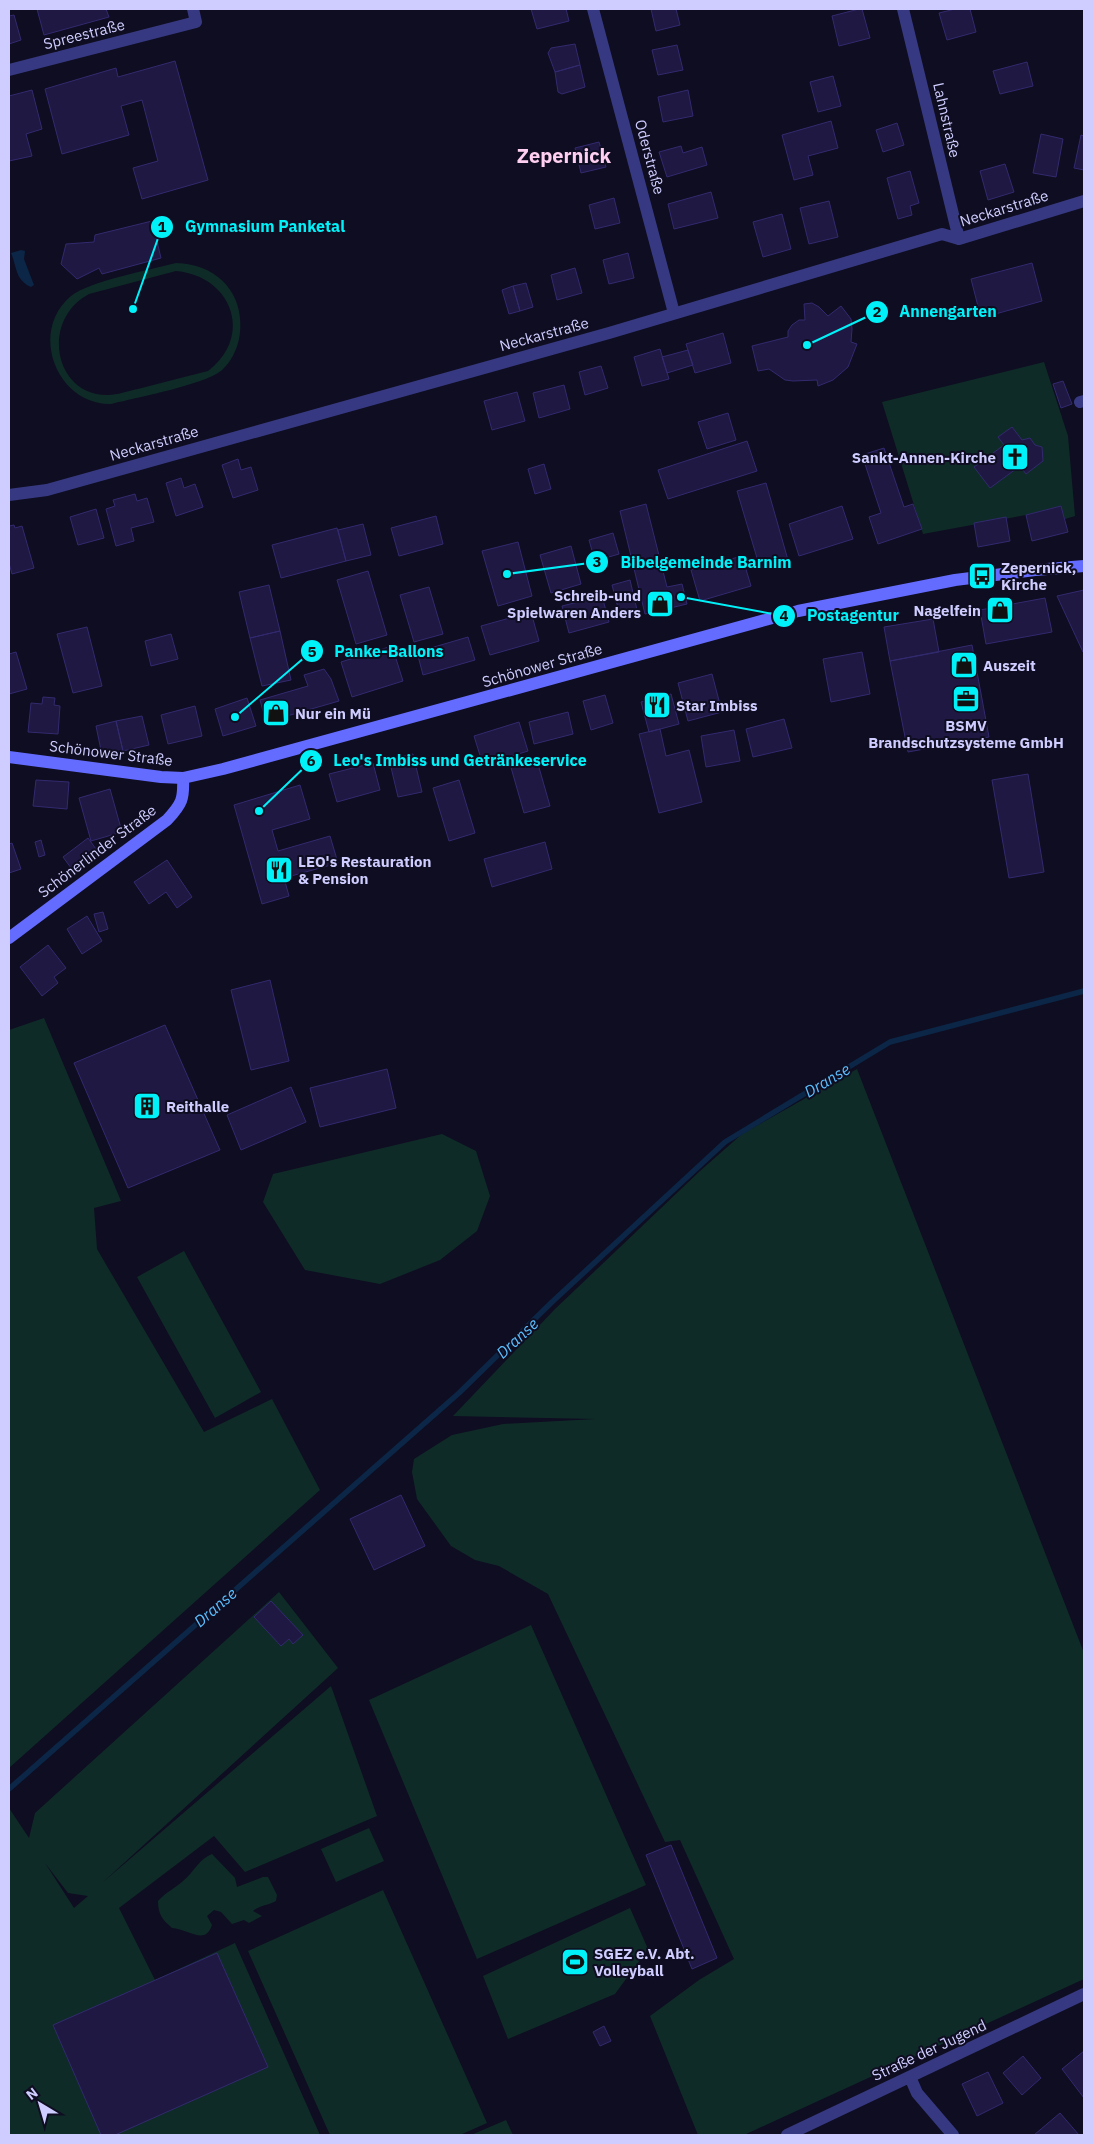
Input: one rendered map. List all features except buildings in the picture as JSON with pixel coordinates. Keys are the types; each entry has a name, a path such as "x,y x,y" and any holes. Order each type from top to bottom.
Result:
{"street":[{"name":"Spreestraße","path":"9,70 196,22 193,9"},
{"name":"Oderstraße","path":"593,9 674,313"},
{"name":"Lahnstraße","path":"903,9 959,239"},
{"name":"Neckarstraße","path":"9,495 47,490 674,313 942,234 959,239 1084,201"},
{"name":"Schönower Straße","path":"9,757 161,777 183,778 315,744 798,611 955,580 1084,566"},
{"name":"Schönerlinder Straße","path":"9,938 166,820 181,803 184,796 183,778"},
{"name":"Straße der Jugend","path":"787,2135 1084,1994"},
{"path":"910,2077 917,2093 953,2135"}],"green space":[{"path":"176,263 205,269 227,285 234,296 239,309 239,339 229,363 215,375 203,380 111,404 92,401 76,393 63,380 55,364 51,346 52,328 58,311 71,296 92,286 121,276","holes":["176,271 195,275 211,284 223,296 230,310 233,325 230,341 222,357 208,371 111,395 90,392 75,383 65,370 60,355 59,338 64,321 74,306 89,294"]},
{"path":"1044,362 1068,436 1075,516 1065,519 1061,506 1026,515 923,534 882,402"},
{"path":"44,1018 121,1201 94,1208 97,1249 204,1432 272,1399 320,1490 9,1768 9,1030"},
{"path":"857,1069 1084,1653 1084,1979 744,2135 698,2135 650,2016 699,1980 734,1959 680,1840 665,1842 548,1594 499,1566 475,1560 451,1546 417,1499 412,1472 414,1459 452,1435 503,1424 595,1419 453,1416 555,1309 700,1171 742,1134"},
{"path":"442,1134 476,1151 490,1196 477,1231 440,1260 380,1284 305,1270 263,1202 273,1174"},
{"path":"184,1251 261,1392 215,1418 137,1277"},
{"path":"279,1592 338,1668 102,1883 331,1686 377,1816 245,1872 214,1836 119,1908 155,1980 235,1943 320,2135 9,2135 9,1808 29,1838 35,1813","holes":["45,1863 68,1893 88,1896 74,1908"]},
{"path":"531,1625 646,1885 477,1959 369,1700"},
{"path":"369,1828 384,1861 336,1882 321,1849"},
{"path":"212,1854 235,1878 237,1887 263,1877 268,1877 277,1895 276,1901 253,1911 262,1916 249,1923 244,1920 232,1924 221,1912 214,1910 207,1916 212,1925 205,1934 196,1935 172,1928 162,1917 158,1901 180,1884 200,1862"},
{"path":"383,1890 487,2123 460,2135 330,2135 248,1951"},
{"name":"SGEZ e.V. Abt. Volleyball","path":"630,1908 648,1949 615,1994 508,2039 483,1976"},
{"path":"506,2120 513,2135 471,2135"}],"water":[{"path":"21,250 25,251 24,259 34,285 31,287 19,277 11,253"}],"waterway":[{"name":"Dranse","path":"9,1789 459,1393 552,1302 725,1142 890,1042 1084,991"}],"place":[{"name":"Gymnasium Panketal","path":"133,309"},
{"name":"Annengarten","path":"807,345"},
{"name":"Sankt-Annen-Kirche","path":"1015,457"},
{"name":"Bibelgemeinde Barnim","path":"507,574"},
{"name":"Zepernick, Kirche","path":"982,576"},
{"name":"Postagentur","path":"681,597"},
{"name":"Schreib-und Spielwaren Anders","path":"660,604"},
{"name":"Nagelfein","path":"1000,610"},
{"name":"Auszeit","path":"964,665"},
{"name":"BSMV Brandschutzsysteme GmbH","path":"966,699"},
{"name":"Star Imbiss","path":"657,705"},
{"name":"Nur ein Mü","path":"276,713"},
{"name":"Panke-Ballons","path":"235,717"},
{"name":"Leo's Imbiss und Getränkeservice","path":"259,811"},
{"name":"LEO's Restauration & Pension","path":"279,870"},
{"name":"Reithalle","path":"147,1106"},
{"name":"SGEZ e.V. Abt. Volleyball","path":"575,1962"}],"district":[{"name":"Zepernick","path":"564,155"}]}
